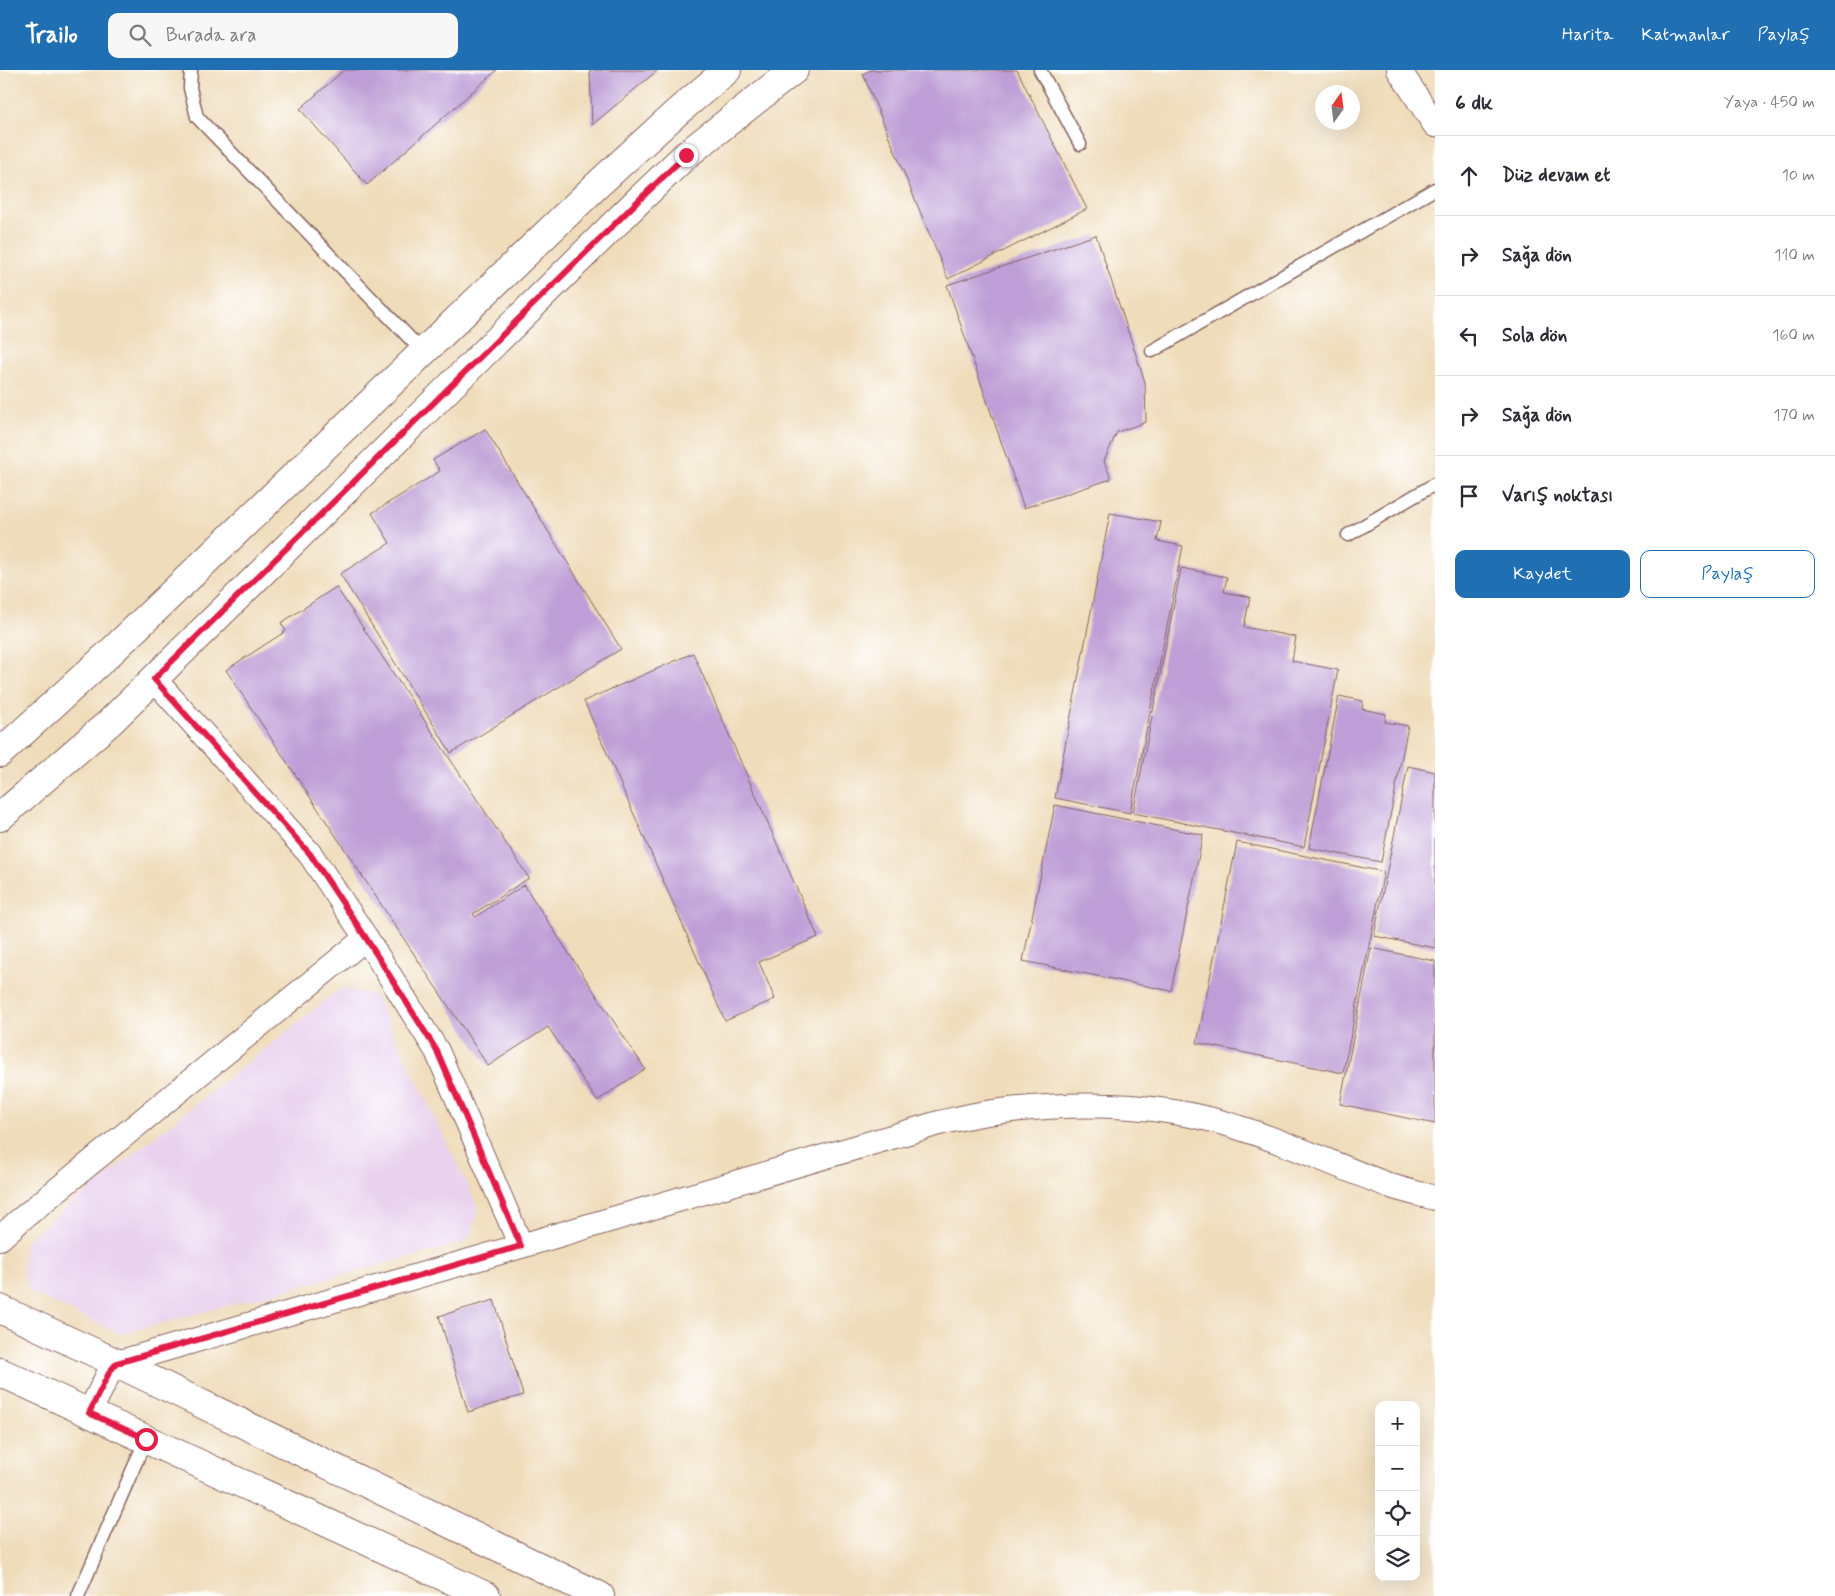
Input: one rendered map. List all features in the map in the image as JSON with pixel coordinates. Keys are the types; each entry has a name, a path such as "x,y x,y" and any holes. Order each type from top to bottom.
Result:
{"street":[{"path":"0,753 113,650 595,187 676,113 727,70"},
{"path":"0,817 110,722 686,155 794,70"},
{"path":"1399,70 1435,125"},
{"path":"154,679 310,854 366,938 437,1051 521,1246"},
{"path":"0,1238 366,938"},
{"path":"89,1413 110,1371 117,1363 939,1123 992,1112 1093,1104 1144,1108 1194,1116 1245,1129 1393,1187 1435,1198"},
{"path":"0,1309 117,1363 600,1596"},
{"path":"0,1372 486,1596"}],"lane":[{"path":"191,70 190,88 197,118 423,352"},
{"path":"1040,70 1080,144"},
{"path":"1152,350 1435,189"},
{"path":"1348,535 1435,484"},
{"path":"78,1596 146,1439"}],"shaded area":[{"path":"341,988 375,995 479,1209 467,1242 120,1334 30,1292 23,1272 25,1241"}],"building":[{"path":"344,70 497,70 367,185 300,109"},
{"path":"590,70 658,70 592,125"},
{"path":"870,70 1017,70 1087,209 948,279 863,74"},
{"path":"1096,235 1145,382 1146,422 1117,432 1104,461 1111,479 1024,508 947,285"},
{"path":"485,429 621,649 451,753 340,574 390,543 372,513 440,471 433,460"},
{"path":"1110,513 1161,522 1157,541 1183,546 1130,813 1055,798"},
{"path":"1181,568 1227,577 1224,592 1250,597 1244,627 1296,637 1292,661 1338,670 1304,847 1133,813"},
{"path":"336,587 529,878 473,914 475,917 524,885 645,1069 597,1101 548,1027 488,1066 226,670 286,631 281,623"},
{"path":"693,653 818,937 759,962 775,999 725,1021 584,701"},
{"path":"1339,696 1363,701 1362,709 1386,714 1385,722 1408,726 1381,862 1309,848"},
{"path":"1408,766 1435,772 1435,948 1374,936"},
{"path":"1055,805 1203,835 1171,991 1023,961"},
{"path":"1237,842 1384,872 1343,1073 1197,1043"},
{"path":"1371,948 1435,961 1435,1124 1340,1104"},
{"path":"494,1300 523,1395 468,1412 439,1316"}],"route":[{"path":"146,1439 89,1413 110,1371 117,1363 521,1246 437,1051 366,938 310,854 154,679 686,155"}]}
